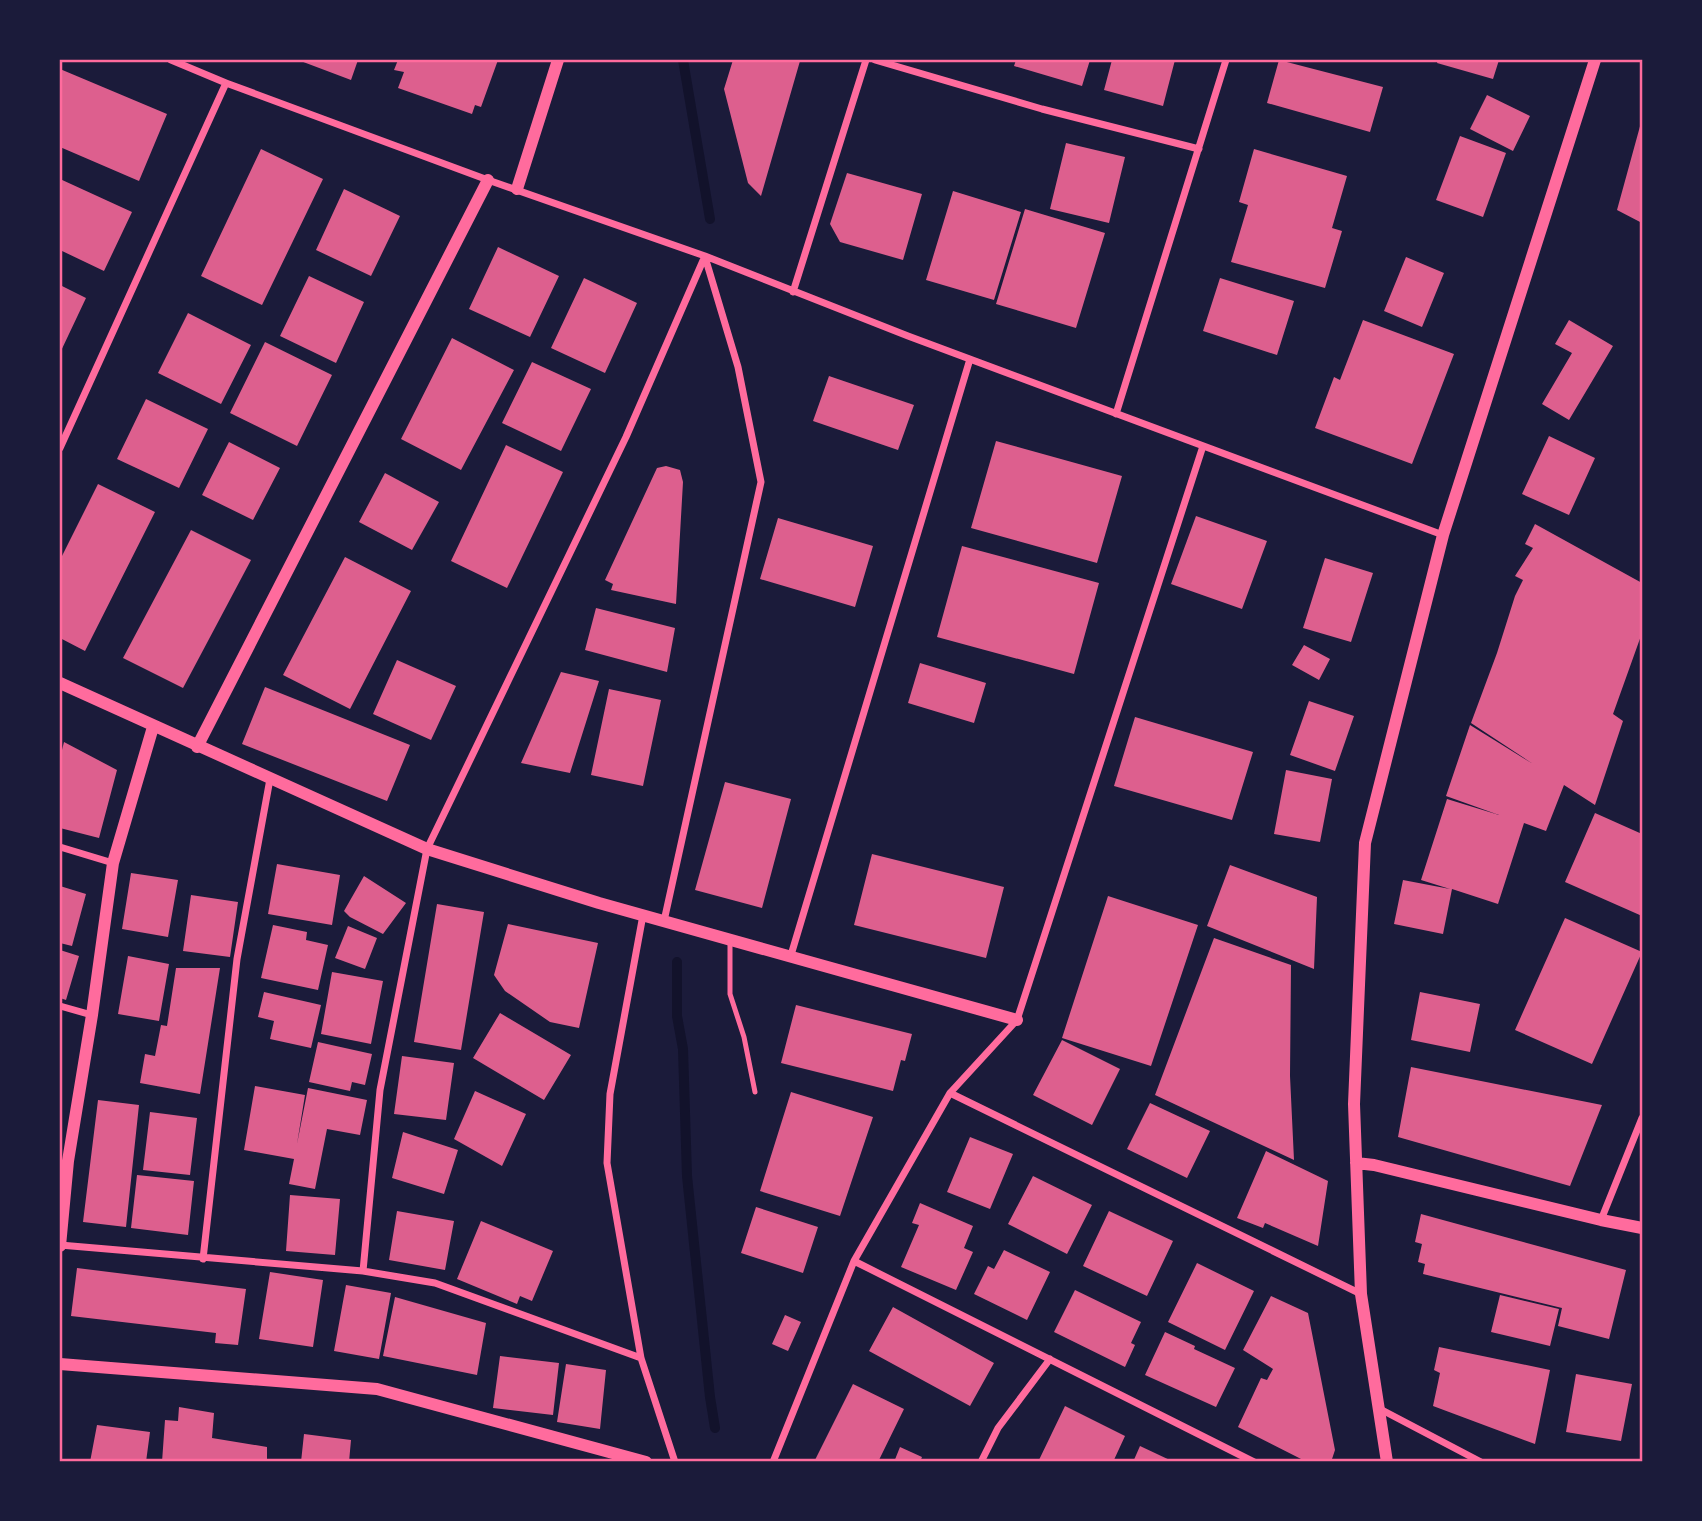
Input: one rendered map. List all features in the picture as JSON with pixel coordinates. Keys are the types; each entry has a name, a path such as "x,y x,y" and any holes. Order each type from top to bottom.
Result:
{"street":[{"path":"171,60 488,180 705,256 970,359 1443,535"},
{"path":"517,189 558,60"},
{"path":"793,292 866,60"},
{"path":"875,60 1042,109 1199,149"},
{"path":"1116,414 1226,60"},
{"path":"1387,1461 1361,1294 1356,1163 1354,1104 1365,843 1443,535 1595,60"},
{"path":"60,448 226,83"},
{"path":"197,747 488,180"},
{"path":"363,1271 380,1090 427,849 626,437 705,256"},
{"path":"664,921 761,482 738,367 705,256"},
{"path":"791,955 970,359"},
{"path":"773,1461 854,1261 950,1093 1017,1020 1203,446"},
{"path":"60,683 427,849 643,915 1017,1020"},
{"path":"153,727 113,863 92,1015 64,1160 60,1246 363,1271 435,1283 641,1358"},
{"path":"203,1259 237,959 270,779"},
{"path":"60,847 113,863"},
{"path":"643,915 610,1094 607,1163 641,1358 675,1461"},
{"path":"60,1006 92,1015"},
{"path":"950,1093 1361,1294"},
{"path":"1601,1220 1643,1118"},
{"path":"1356,1163 1643,1228"},
{"path":"854,1261 1255,1461"},
{"path":"981,1461 998,1428 1049,1359"},
{"path":"60,1364 377,1390 646,1461"},
{"path":"1380,1409 1481,1461"}],"lane":[{"path":"730,939 730,994 744,1037 755,1092"}],"building":[{"path":"298,60 358,60 351,80"},
{"path":"398,60 498,60 481,107 475,105 472,114 398,88 404,72 394,70"},
{"path":"733,60 800,61 761,196 748,183 724,89"},
{"path":"1016,60 1090,60 1082,86 1014,66"},
{"path":"1112,60 1175,60 1163,106 1104,90"},
{"path":"1279,60 1383,87 1370,132 1267,103"},
{"path":"1438,60 1499,60 1493,79 1437,63"},
{"path":"60,69 167,114 139,181 60,147"},
{"path":"1487,95 1530,116 1513,151 1470,129"},
{"path":"1642,119 1642,223 1617,210"},
{"path":"1460,136 1506,153 1483,217 1436,200"},
{"path":"1066,143 1125,157 1109,223 1050,209"},
{"path":"261,149 323,179 262,305 201,276"},
{"path":"1254,149 1347,176 1332,228 1342,231 1325,288 1231,262 1248,205 1239,202"},
{"path":"847,173 922,194 903,260 840,242 830,224"},
{"path":"60,179 132,212 104,271 60,250"},
{"path":"344,189 400,216 371,276 316,250"},
{"path":"953,191 1021,212 994,300 926,280"},
{"path":"1025,209 1105,233 1076,328 996,304"},
{"path":"498,247 559,276 530,337 469,309"},
{"path":"1406,257 1444,273 1422,327 1384,311"},
{"path":"309,276 364,302 336,363 280,336"},
{"path":"584,278 637,303 605,373 551,348"},
{"path":"1220,278 1294,301 1277,355 1203,331"},
{"path":"60,285 86,298 60,353"},
{"path":"188,313 251,345 221,404 158,373"},
{"path":"1363,320 1454,354 1412,464 1315,428 1334,377 1340,380"},
{"path":"1569,320 1613,346 1569,420 1542,404 1572,353 1555,344"},
{"path":"452,338 514,370 461,470 401,439"},
{"path":"265,342 332,375 297,446 230,413"},
{"path":"532,362 591,389 561,451 502,423"},
{"path":"829,376 914,405 898,450 813,421"},
{"path":"146,399 208,429 179,488 117,459"},
{"path":"1549,436 1595,458 1569,515 1522,494"},
{"path":"996,441 1122,476 1097,563 971,528"},
{"path":"229,442 280,468 253,520 202,495"},
{"path":"506,445 563,472 507,588 451,561"},
{"path":"666,466 680,470 683,482 676,604 611,590 613,584 605,580 657,468"},
{"path":"385,473 439,502 412,550 359,522"},
{"path":"98,484 155,512 85,651 60,638 60,560"},
{"path":"1196,516 1267,541 1242,609 1171,584"},
{"path":"778,518 873,546 855,607 760,579"},
{"path":"1535,524 1642,583 1642,633 1613,714 1623,721 1595,805 1564,785 1546,831 1524,823 1498,904 1452,889 1443,934 1394,924 1403,880 1450,889 1421,880 1447,799 1499,815 1446,796 1470,725 1533,764 1471,723 1523,580 1515,576 1533,548 1525,544"},
{"path":"191,530 251,560 183,688 123,658"},
{"path":"962,546 1099,583 1074,674 937,637"},
{"path":"345,557 411,591 350,709 283,675"},
{"path":"1325,558 1373,573 1351,642 1303,628"},
{"path":"596,608 675,628 667,672 585,650"},
{"path":"1304,645 1330,659 1319,680 1292,665"},
{"path":"397,660 456,686 431,740 373,714"},
{"path":"920,663 986,683 974,723 908,703"},
{"path":"561,672 599,681 570,773 521,763"},
{"path":"265,687 410,745 387,801 242,744"},
{"path":"609,689 661,700 643,786 591,775"},
{"path":"1309,701 1354,716 1335,771 1290,755"},
{"path":"1135,717 1253,752 1232,820 1114,786"},
{"path":"64,742 117,770 99,838 60,828 60,758"},
{"path":"1286,770 1332,779 1320,842 1274,834"},
{"path":"725,782 791,799 762,908 695,890"},
{"path":"1595,813 1642,834 1642,916 1565,882"},
{"path":"872,854 1004,887 986,958 854,925"},
{"path":"277,864 340,875 332,925 268,914"},
{"path":"1230,865 1317,897 1314,969 1207,926"},
{"path":"131,873 178,880 168,937 122,929"},
{"path":"364,876 406,903 383,934 350,917 344,911"},
{"path":"60,886 86,894 72,946 60,943"},
{"path":"191,895 238,902 230,957 183,951"},
{"path":"1108,896 1198,925 1151,1066 1062,1038"},
{"path":"437,904 484,912 461,1050 414,1042"},
{"path":"1565,918 1642,952 1592,1064 1515,1030"},
{"path":"508,924 598,943 579,1028 550,1022 505,991 494,975"},
{"path":"273,925 307,932 306,940 328,945 318,990 261,978"},
{"path":"348,926 377,938 365,969 335,958"},
{"path":"1214,938 1291,965 1290,1076 1294,1160 1155,1095"},
{"path":"60,950 79,956 66,1000 60,998"},
{"path":"128,956 169,964 159,1021 118,1014"},
{"path":"176,968 220,968 200,1094 140,1083 145,1054 155,1056 161,1025 167,1026"},
{"path":"332,972 383,981 371,1044 321,1034"},
{"path":"264,992 321,1005 311,1048 270,1039 274,1021 258,1017"},
{"path":"1420,992 1480,1004 1470,1052 1411,1040"},
{"path":"796,1005 912,1034 905,1061 901,1060 893,1091 781,1063"},
{"path":"500,1013 571,1055 544,1100 473,1058"},
{"path":"1062,1040 1120,1069 1092,1125 1033,1095"},
{"path":"318,1042 372,1054 365,1085 352,1082 350,1091 309,1082"},
{"path":"402,1056 454,1063 446,1120 394,1114"},
{"path":"1411,1067 1602,1105 1570,1186 1398,1137"},
{"path":"255,1086 305,1095 297,1144 308,1088 367,1100 360,1135 327,1129 315,1189 289,1184 294,1159 244,1150"},
{"path":"475,1091 526,1114 502,1166 454,1139"},
{"path":"791,1092 873,1117 840,1216 760,1191"},
{"path":"98,1100 139,1105 126,1227 83,1222"},
{"path":"1150,1103 1210,1131 1187,1178 1127,1149"},
{"path":"150,1112 197,1118 190,1175 143,1170"},
{"path":"403,1132 458,1150 444,1194 392,1178"},
{"path":"970,1137 1013,1154 990,1209 947,1192"},
{"path":"1266,1151 1328,1181 1318,1246 1265,1223 1263,1228 1237,1218"},
{"path":"137,1175 194,1181 188,1235 131,1228"},
{"path":"1033,1176 1092,1205 1067,1254 1008,1224"},
{"path":"290,1195 340,1199 335,1255 286,1251"},
{"path":"920,1203 973,1226 964,1248 973,1252 956,1290 901,1267 919,1225 912,1223"},
{"path":"756,1207 818,1227 803,1273 741,1253"},
{"path":"397,1211 454,1221 445,1270 389,1260"},
{"path":"1109,1211 1173,1241 1147,1296 1083,1266"},
{"path":"1421,1214 1626,1270 1609,1339 1558,1326 1562,1308 1423,1274 1425,1264 1418,1262 1422,1244 1415,1242"},
{"path":"481,1221 553,1251 532,1301 520,1296 517,1304 457,1279"},
{"path":"1004,1250 1050,1272 1027,1320 974,1294 988,1266 994,1269"},
{"path":"1197,1263 1254,1291 1225,1350 1168,1322"},
{"path":"77,1268 246,1289 238,1345 215,1343 216,1333 71,1316"},
{"path":"270,1272 323,1280 313,1347 259,1339"},
{"path":"346,1285 391,1293 379,1359 334,1351"},
{"path":"1075,1290 1141,1322 1131,1343 1135,1345 1125,1367 1054,1332"},
{"path":"1500,1295 1559,1309 1550,1346 1491,1332"},
{"path":"1271,1296 1308,1313 1335,1450 1331,1462 1307,1462 1238,1427 1261,1378 1267,1380 1273,1369 1243,1350"},
{"path":"395,1297 486,1323 477,1375 383,1356"},
{"path":"893,1307 994,1363 970,1406 869,1351"},
{"path":"785,1315 801,1322 788,1351 772,1344"},
{"path":"1165,1332 1235,1368 1216,1407 1145,1375"},
{"path":"1439,1347 1550,1370 1535,1444 1433,1406 1440,1373 1434,1370"},
{"path":"500,1356 559,1363 553,1415 493,1408"},
{"path":"566,1364 606,1370 600,1429 557,1422"},
{"path":"1576,1374 1632,1384 1621,1441 1566,1432"},
{"path":"853,1384 904,1409 878,1462 814,1462"},
{"path":"1065,1406 1125,1436 1113,1462 1038,1462"},
{"path":"179,1407 214,1413 212,1438 267,1447 267,1462 162,1462 165,1420 178,1421"},
{"path":"97,1425 150,1432 146,1462 90,1462"},
{"path":"304,1434 351,1440 349,1462 301,1462"},
{"path":"1140,1446 1174,1462 1133,1462"},
{"path":"900,1447 922,1457 920,1462 894,1462"}],"waterway":[{"path":"683,60 710,219"},
{"path":"677,962 677,1016 683,1049 687,1176 715,1428"}]}
